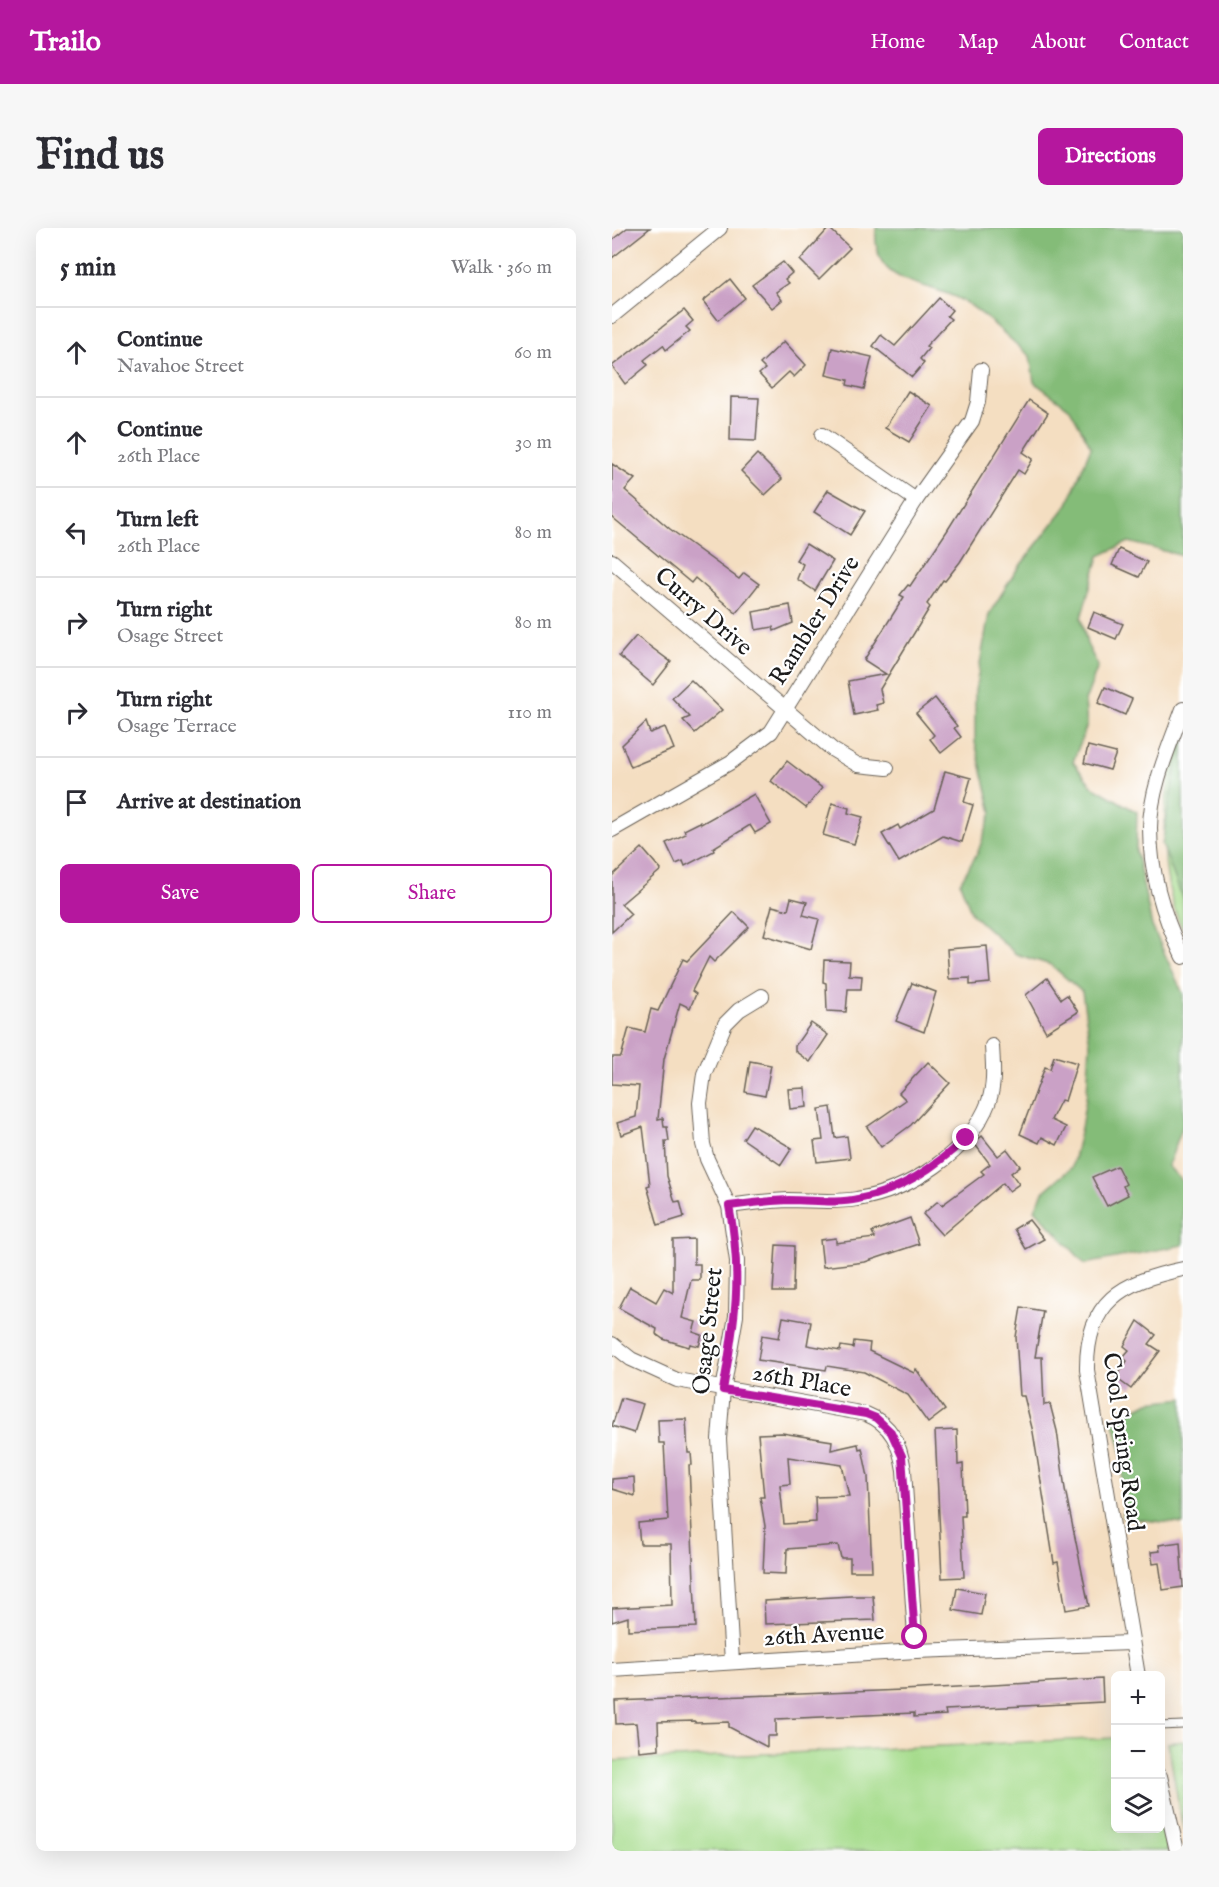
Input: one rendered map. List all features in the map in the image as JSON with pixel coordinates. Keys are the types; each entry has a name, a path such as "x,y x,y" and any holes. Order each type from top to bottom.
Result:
{"street":[{"path":"612,316 720,228"},
{"name":"Rambler Drive","path":"612,830 751,749 771,732 916,500 972,421 978,402 981,370"},
{"path":"822,435 916,500"},
{"name":"Curry Drive","path":"612,561 833,750 858,765 886,768"},
{"path":"1183,708 1154,795 1150,828 1162,907 1183,957"},
{"name":"Osage Street","path":"732,1662 719,1439 723,1390 736,1316 738,1283 735,1236 729,1206 707,1159 703,1144 700,1103 704,1074 725,1024 739,1010 762,996"},
{"path":"729,1206 759,1202 856,1200 894,1188 924,1173 966,1138 984,1111 993,1084 992,1047"},
{"name":"Cool Spring Road","path":"1137,1671 1087,1370 1087,1350 1096,1319 1112,1296 1136,1281 1183,1269"},
{"name":"26th Place","path":"612,1344 631,1359 676,1380 723,1390 806,1402 876,1418 898,1443 906,1491 916,1651"},
{"name":"26th Avenue","path":"612,1670 916,1651 1131,1643"},
{"path":"1162,1779 1177,1851"}],"lane":[{"path":"1165,1726 1183,1725"}],"green space":[{"path":"876,228 1183,228 1183,556 1129,542 1099,556 1081,618 1087,644 1098,666 1085,701 1087,725 1073,762 1092,786 1137,812 1136,851 1152,926 1183,994 1183,1125 1168,1166 1183,1182 1183,1245 1085,1264 1035,1209 1043,1192 1072,1167 1081,1128 1087,1092 1090,1044 1082,992 1051,965 1016,954 972,914 960,883 978,852 992,812 975,742 975,691 989,614 1016,571 1068,504 1091,447 1070,409 1034,382 1030,356 987,318 961,300 916,284 890,271 882,261 877,247"},
{"path":"1183,724 1183,931 1168,881 1164,828 1170,774"},
{"path":"1183,738 1183,900 1162,844"},
{"path":"1183,1398 1183,1524 1123,1518 1122,1453 1113,1421 1149,1402"},
{"path":"1111,1738 1111,1833 1164,1833 1168,1851 612,1851 612,1761"},
{"path":"1183,1741 1183,1830 1168,1743"}],"building":[{"path":"627,228 650,228 612,258 612,240"},
{"path":"829,228 850,248 819,279 800,260"},
{"path":"783,262 792,273 785,279 789,283 776,292 782,300 772,308 752,285"},
{"path":"730,279 745,298 718,320 703,301"},
{"path":"939,298 952,310 947,316 951,319 926,346 929,348 920,359 924,363 912,377 873,346 881,335 895,346"},
{"path":"684,310 693,321 686,327 690,331 666,350 663,345 644,360 648,365 625,384 612,366"},
{"path":"784,341 806,365 794,377 789,372 772,388 759,374 765,369 760,364"},
{"path":"832,348 872,357 864,389 847,385 848,380 826,375"},
{"path":"908,391 932,406 909,442 885,428"},
{"path":"731,397 759,398 756,441 730,440"},
{"path":"1029,400 1048,413 1023,452 1033,459 1024,474 1018,470 960,562 945,581 943,580 927,604 930,607 880,689 883,703 876,705 878,710 854,715 848,681 886,674 864,660 904,597 900,595 908,585 910,586 947,531"},
{"path":"757,454 782,479 765,495 741,471"},
{"path":"612,464 635,479 625,490 670,529 739,579 744,573 759,584 736,613 695,578 691,583 612,517"},
{"path":"828,490 865,511 850,535 814,512"},
{"path":"806,544 833,561 815,591 797,579 803,564 796,560"},
{"path":"1119,549 1147,562 1139,577 1112,565"},
{"path":"790,605 793,623 774,631 773,627 756,630 753,612"},
{"path":"1094,612 1123,624 1116,639 1088,627"},
{"path":"636,636 671,662 653,685 619,656"},
{"path":"691,680 722,710 695,733 683,720 690,717 672,698"},
{"path":"1105,687 1132,699 1125,715 1098,703"},
{"path":"935,698 957,726 954,728 961,737 941,753 930,739 934,735 916,713"},
{"path":"646,722 650,733 665,727 674,749 631,767 622,745"},
{"path":"1088,746 1116,753 1110,770 1084,763"},
{"path":"787,761 822,788 806,808 771,781"},
{"path":"945,771 971,778 964,802 973,805 962,842 943,836 899,862 882,834 898,825 900,829 934,809"},
{"path":"754,794 771,824 755,833 750,825 713,848 714,851 685,866 683,861 676,864 666,843 686,834 684,830 700,822 701,824"},
{"path":"832,803 849,808 848,813 863,817 854,844 823,835"},
{"path":"642,848 661,870 621,904 631,914 612,932 612,876"},
{"path":"791,898 807,902 803,915 819,919 811,949 764,935 772,906 788,910"},
{"path":"734,912 749,927 714,962 709,957 692,991 696,994 690,1008 680,1003 664,1059 658,1119 663,1118 664,1127 667,1127 669,1141 665,1141 667,1176 675,1202 680,1201 684,1217 658,1225 647,1186 650,1185 643,1127 621,1135 617,1123 636,1117 639,1086 612,1084 612,1057 621,1057 629,1028 645,1032 651,1009 658,1011 683,959 687,961"},
{"path":"987,946 990,983 970,985 970,978 949,979 947,949"},
{"path":"824,960 850,961 849,975 862,976 861,989 848,989 846,1012 827,1011 826,983 823,982"},
{"path":"1047,978 1061,999 1067,995 1078,1012 1046,1032 1026,995"},
{"path":"912,983 936,992 924,1032 896,1021"},
{"path":"811,1023 828,1035 810,1062 795,1051 795,1046"},
{"path":"1054,1056 1077,1063 1065,1101 1061,1100 1051,1120 1066,1127 1057,1145 1042,1137 1039,1143 1020,1134 1045,1067 1050,1069"},
{"path":"750,1061 771,1065 765,1096 745,1092"},
{"path":"928,1062 950,1083 911,1125 881,1147 867,1127 906,1100 899,1093"},
{"path":"805,1088 807,1107 790,1109 788,1089"},
{"path":"831,1107 835,1138 847,1136 850,1158 817,1162 814,1141 823,1140 819,1109"},
{"path":"752,1125 792,1148 781,1165 743,1139"},
{"path":"982,1136 998,1156 1007,1149 1020,1166 1011,1173 1019,1184 1009,1191 1003,1183 942,1235 923,1214 938,1201 942,1205 984,1174 981,1171 990,1164 974,1143"},
{"path":"1117,1166 1126,1184 1123,1186 1128,1195 1107,1206 1092,1177"},
{"path":"910,1218 919,1244 865,1262 823,1267 820,1240 836,1238 836,1243 875,1238 872,1232"},
{"path":"1029,1220 1044,1239 1026,1249 1014,1229"},
{"path":"694,1239 694,1264 700,1264 700,1280 691,1280 682,1318 696,1322 693,1332 702,1335 699,1346 690,1344 689,1347 663,1339 656,1334 657,1329 619,1308 630,1287 656,1302 664,1288 673,1293 673,1240"},
{"path":"776,1245 794,1246 793,1292 773,1292"},
{"path":"1021,1307 1043,1311 1035,1357 1042,1357 1044,1405 1050,1404 1057,1431 1065,1489 1089,1606 1066,1610 1058,1562 1054,1563 1033,1432 1024,1396 1020,1396 1016,1337"},
{"path":"783,1317 811,1322 807,1345 840,1351 841,1346 853,1348 854,1341 870,1343 869,1351 914,1373 916,1369 945,1410 928,1423 908,1395 864,1372 827,1366 826,1370 758,1360 762,1335 779,1338"},
{"path":"1138,1321 1156,1335 1149,1344 1160,1351 1131,1389 1116,1378 1127,1361 1123,1357 1129,1350 1124,1346"},
{"path":"621,1398 643,1404 634,1433 612,1426"},
{"path":"686,1419 688,1453 691,1453 692,1465 689,1465 696,1627 628,1630 628,1617 612,1622 612,1608 672,1605 671,1544 640,1544 638,1523 668,1520 664,1443 659,1443 658,1420"},
{"path":"957,1430 958,1465 963,1464 965,1516 961,1516 964,1577 942,1578 935,1431"},
{"path":"782,1433 832,1441 831,1450 858,1444 859,1449 862,1448 868,1477 872,1571 850,1571 850,1558 841,1558 838,1545 787,1549 786,1574 763,1573 765,1526 760,1497 764,1497 758,1434","holes":["788,1457 842,1465 849,1496 815,1497 816,1522 784,1524 780,1485 790,1484"]},
{"path":"634,1477 635,1496 612,1489 612,1479"},
{"path":"1180,1542 1183,1587 1163,1590 1159,1563 1153,1564 1151,1552 1160,1551 1159,1545"},
{"path":"957,1588 985,1593 981,1615 953,1610"},
{"path":"873,1596 875,1620 765,1624 764,1601"},
{"path":"1102,1679 1103,1702 945,1710 946,1715 914,1717 914,1713 776,1719 776,1736 767,1736 767,1747 729,1727 729,1722 658,1722 659,1749 639,1751 636,1723 616,1724 615,1701 903,1690"}],"route":[{"path":"915,1637 904,1470 898,1443 891,1432 876,1418 866,1414 806,1402 723,1390 736,1316 738,1283 735,1236 729,1206 788,1200 856,1200 872,1196 924,1173 966,1138"}]}
